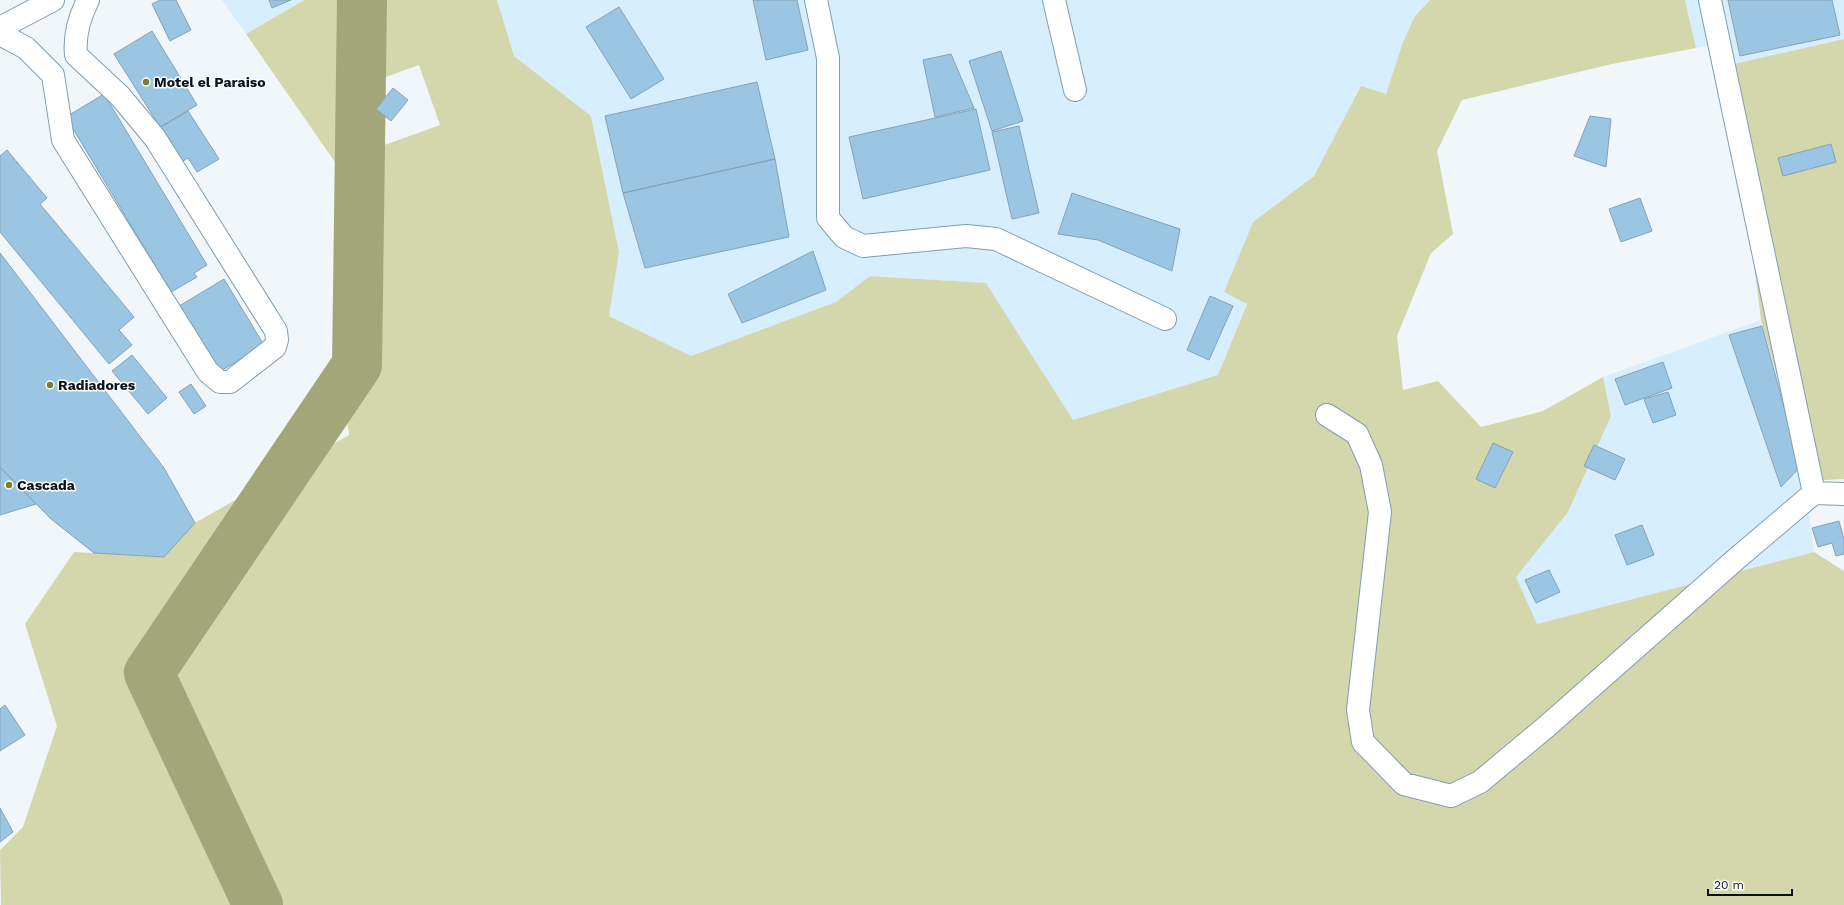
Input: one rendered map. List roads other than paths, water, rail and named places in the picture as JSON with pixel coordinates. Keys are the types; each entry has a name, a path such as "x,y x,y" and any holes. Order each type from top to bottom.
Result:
{"main road":[{"path":"0,28 53,0"},
{"path":"53,75 76,56 77,28 88,0"},
{"path":"816,0 828,58 828,218 844,237 863,246 966,236 996,239 1165,319"},
{"path":"1054,0 1075,90"},
{"path":"1710,0 1814,493"},
{"path":"0,34 26,48 53,75 63,140 208,372 220,382 230,382 275,347 277,340 276,331 155,138 120,96 76,56"},
{"path":"1327,414 1357,434 1371,465 1380,512 1358,710 1363,742 1404,784 1452,796 1480,782 1540,732 1735,560 1814,493 1844,494"}],"waterway":[{"path":"258,905 149,673 357,365 362,0"}],"place":[{"name":"Motel el Paraiso","path":"146,82"},
{"name":"Radiadores","path":"50,385"},
{"name":"Cascada","path":"9,485"}]}
